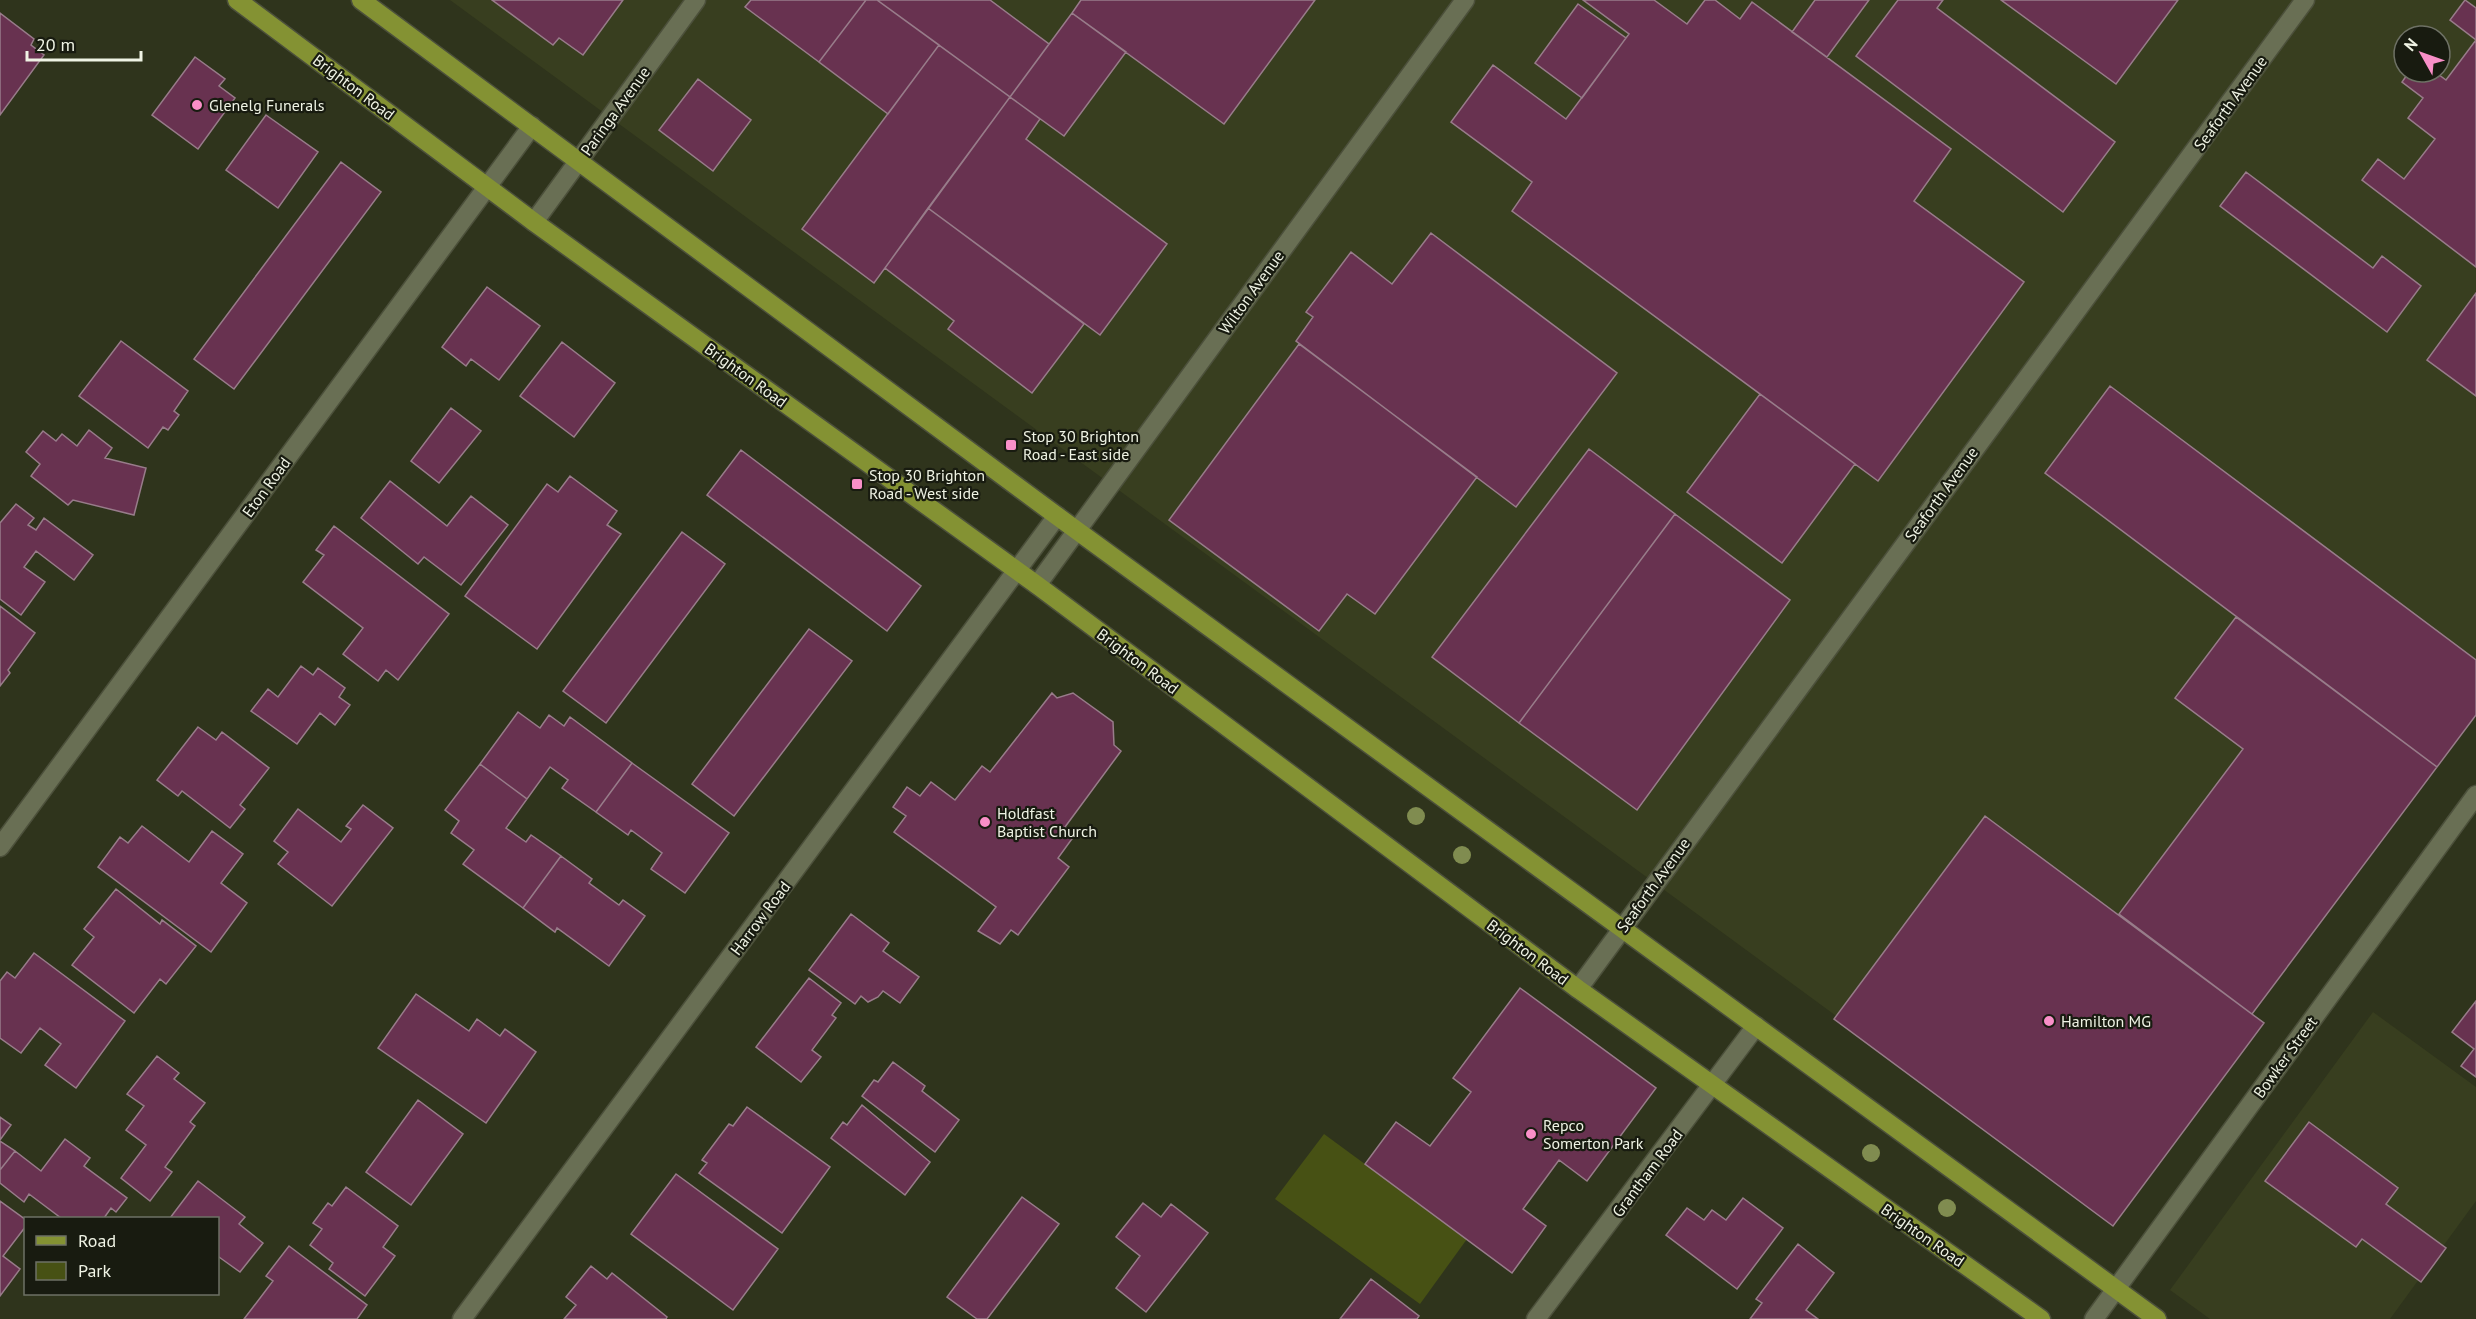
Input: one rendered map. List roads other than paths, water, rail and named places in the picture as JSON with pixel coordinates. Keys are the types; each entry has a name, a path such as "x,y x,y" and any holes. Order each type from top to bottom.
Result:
{"main road":[{"name":"Brighton Road","path":"237,0 534,222 1037,585 1578,989 2041,1319"},
{"path":"361,0 1057,516 2157,1319"}],"street":[{"name":"Paringa Avenue","path":"534,222 696,0"},
{"name":"Wilton Avenue","path":"1037,585 1465,0"},
{"name":"Seaforth Avenue","path":"1578,989 2306,0"},
{"name":"Eton Road","path":"0,847 532,126"},
{"name":"Harrow Road","path":"462,1319 1057,516"},
{"name":"Bowker Street","path":"2094,1319 2476,795"},
{"name":"Grantham Road","path":"1536,1319 1756,1026"}],"place":[{"name":"Glenelg Funerals","path":"197,105"},
{"name":"Stop 30 Brighton Road - East side","path":"1011,445"},
{"name":"Stop 30 Brighton Road - West side","path":"857,484"},
{"name":"Holdfast Baptist Church","path":"985,822"},
{"name":"Hamilton MG","path":"2049,1021"},
{"name":"Repco Somerton Park","path":"1531,1134"}]}
